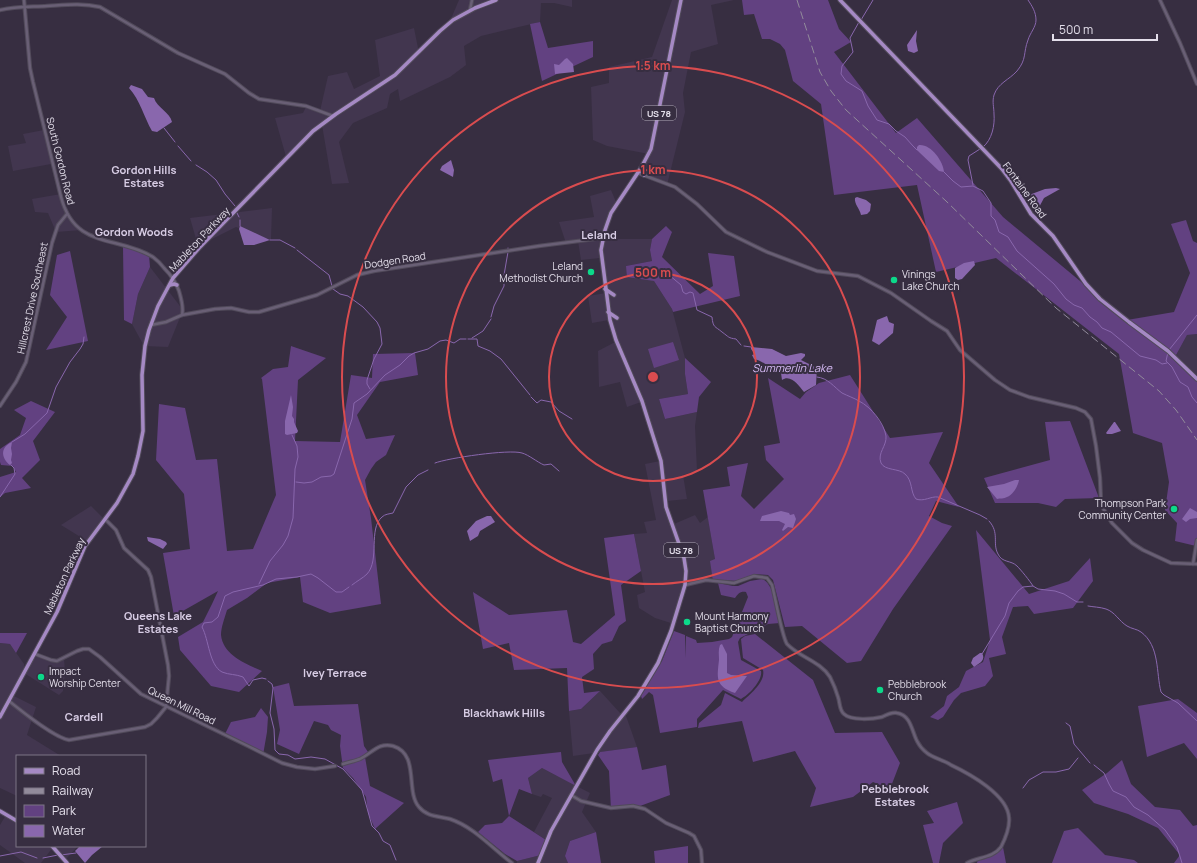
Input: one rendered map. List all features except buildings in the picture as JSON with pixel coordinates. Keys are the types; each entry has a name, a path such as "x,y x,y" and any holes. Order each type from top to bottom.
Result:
{"main road":[{"name":"Mableton Parkway","path":"0,717 59,607 84,548 117,503 127,486 140,452 144,419 142,378 145,346 158,306 173,278 196,252 317,128 395,75 444,27 470,10 496,0"},
{"name":"US 78","path":"538,863 551,831 602,743 638,696 658,663 671,631 685,584 686,571 684,558 666,507 661,461 642,401 616,340 610,320 601,250 602,238 611,213 641,168 649,153 653,141 681,0"},
{"name":"Fontaine Road","path":"840,0 1006,174 1031,214 1053,236 1086,284 1100,299 1168,351 1197,379"},
{"path":"641,168 644,175"},
{"path":"170,285 177,285"},
{"path":"605,289 614,295"},
{"path":"608,312 617,318"},
{"path":"0,811 16,820"},
{"path":"53,847 67,863"}],"street":[{"name":"South Gordon Road","path":"24,0 30,68 62,202 67,214 78,228 89,236 138,251 153,258 173,278 177,285 183,309 182,315"},
{"path":"470,10 472,0"},
{"path":"1160,0 1197,84"},
{"path":"0,10 24,6 79,4 101,8 178,53 225,74 249,93 260,99 306,106 333,116"},
{"path":"638,173 675,187 697,204 726,232 767,252 817,271 858,276 885,290 947,330 960,350 995,380 1010,390 1029,397 1081,410 1088,414 1091,419 1096,446 1101,502 1112,523 1132,543 1143,550 1171,563 1195,564 1197,540"},
{"name":"Hillcrest Drive Southeast","path":"0,406 16,382 26,362 52,243 58,225 67,214"},
{"name":"Dodgen Road","path":"151,325 166,322 182,315 222,309 234,309 252,313 259,312 323,294 357,275 364,273 504,251 602,238"},
{"path":"9,701 61,738 69,740 145,727 157,718 166,706 168,665 151,577 148,570 124,548 116,530 105,519"},
{"path":"685,584 706,580 729,583 754,576 767,578 772,585 786,641 795,651 813,662 829,675 836,690 841,710 844,714 851,717 868,719 897,713 901,715 910,723 917,742 927,753 951,764 985,785 997,795 1007,810 1009,818 1001,848 987,856 966,863"},
{"name":"Queen Mill Road","path":"35,654 57,661 83,649 91,650 136,690 248,746 292,766 310,769 335,766"},
{"path":"343,764 359,760 380,746 385,745 396,747 402,751 408,760 415,800 420,808 430,815 450,820 465,826 512,863"},
{"path":"571,795 581,801 611,808 633,806 644,809 671,826 694,836 701,850 702,863"}],"shaded area":[{"path":"459,0 572,0 572,7 554,3 541,3 540,22 481,36 464,46 466,65 450,77 400,101 398,89 390,94 387,108 353,123 339,142 349,183 332,184 322,125 287,160 275,118 303,113 306,107 320,111 328,76 347,72 354,89 380,76 375,40 414,28 419,53 450,21"},
{"path":"672,0 734,0 711,5 718,44 691,52 683,93 685,112 667,185 639,172 649,154 607,146 593,140 591,87 609,83 609,67 652,57"},
{"path":"44,130 51,164 13,171 8,146 26,143 23,134"},
{"path":"611,190 616,202 600,239 652,239 650,250 652,261 626,266 654,281 672,309 685,358 685,374 688,394 659,399 665,419 697,412 695,426 697,471 683,475 687,499 667,501 668,509 674,524 695,515 700,523 708,517 715,559 713,581 705,580 686,583 686,588 674,624 655,618 639,608 637,595 645,592 634,534 647,533 644,522 656,520 645,464 660,461 641,402 627,407 620,382 599,387 598,351 617,341 609,320 592,323 588,296 606,293 600,258 581,260 578,241 566,243 559,222 594,217 590,196"},
{"path":"61,194 71,218 82,230 56,232 48,213 35,212 32,199"},
{"path":"272,208 271,240 236,227 198,246 190,218"},
{"path":"150,267 183,310 168,347 144,346 132,324 138,294"},
{"path":"1197,334 1197,380 1175,357 1187,335"},
{"path":"91,506 104,519 87,541 61,525"},
{"path":"0,643 10,644 24,664 24,672 38,654 55,661 64,658 65,673 63,691 59,695 24,673 12,695 36,707 27,735 59,755 16,755 16,796 0,788"},
{"path":"600,691 620,713 626,716 637,747 573,756 569,711 581,709"},
{"path":"542,768 590,793 582,812 596,832 570,841 565,856 568,863 517,863 517,861 541,855 546,840 534,832 552,798 543,794 541,797 532,794 528,778"},
{"path":"6,815 16,820 16,847 53,847 41,863 25,863 0,845 0,825"},
{"path":"53,847 77,847 66,859 69,863 62,863 66,860"}],"green space":[{"path":"742,0 828,0 839,29 851,42 834,52 896,133 917,118 1003,217 1127,320 1174,312 1190,273 1171,224 1186,220 1193,241 1197,243 1197,334 1187,335 1175,357 1197,380 1196,546 1175,541 1177,523 1165,510 1169,482 1162,443 1133,433 1119,354 996,258 936,272 917,185 834,195 821,104 793,81 785,50 780,44 770,39 762,39 754,14 744,15"},
{"path":"540,22 548,48 593,41 593,57 542,81 530,24"},
{"path":"666,226 672,232 662,257 700,294 713,286 708,253 734,256 740,296 673,312 654,281 627,277 626,266 652,261 650,250 652,239"},
{"path":"123,246 149,255 150,267 138,294 132,324 124,320"},
{"path":"70,251 88,341 46,350 67,317 50,295 57,255"},
{"path":"673,342 679,360 654,368 648,349"},
{"path":"291,346 326,358 298,380 295,441 340,442 351,375 372,378 373,354 415,353 418,375 380,382 357,415 366,439 395,435 386,455 376,462 365,480 381,604 330,613 303,602 300,577 267,583 247,598 227,610 222,625 221,635 226,648 236,658 262,671 239,692 211,686 180,650 178,637 203,622 218,591 174,616 163,553 190,549 184,494 156,460 159,404 185,408 196,460 217,459 227,551 253,549 276,495 261,378 273,369 288,367"},
{"path":"685,358 711,382 699,397 697,412 665,419 659,399 688,394 685,374"},
{"path":"850,375 890,438 943,432 929,463 959,507 936,501 929,516 942,523 952,526 893,609 861,661 847,663 802,626 785,627 773,580 768,575 756,574 737,581 713,581 710,561 715,559 703,490 730,486 727,467 748,463 741,496 754,509 784,479 766,460 764,446 780,443 768,378 800,399 806,392 819,383"},
{"path":"31,401 55,412 33,441 40,460 22,478 31,488 5,493 0,497 0,477 16,472 13,466 1,465 0,449 20,435 26,418 14,410"},
{"path":"1070,421 1099,498 1065,499 1056,507 1038,503 995,503 984,478 1050,460 1045,422"},
{"path":"976,530 1029,594 1069,581 1090,558 1093,581 1073,608 1034,614 1028,606 1013,607 1002,637 1006,654 989,658 993,676 985,686 961,693 954,700 943,717 938,720 930,717 944,706 947,696 959,687 966,671 983,662 990,640"},
{"path":"634,534 641,571 621,585 626,621 619,626 612,641 602,644 593,654 594,669 582,677 584,693 600,691 581,709 569,711 567,668 514,670 509,643 483,649 473,592 509,615 567,610 573,642 581,644 615,615 604,538"},
{"path":"762,579 766,582 772,592 780,623 768,624 740,638 738,642 741,660 761,671 758,683 741,699 723,690 697,719 697,727 660,733 653,695 649,692 642,699 641,696 662,661 674,631 685,635 685,658 686,636 696,640 697,643 729,639 732,637 748,597 746,592 739,593 735,598 721,595 718,583 738,586 750,581"},
{"path":"0,633 27,633 16,653 10,644 0,643"},
{"path":"755,634 813,680 835,733 882,732 900,763 890,789 873,782 853,797 810,807 816,788 795,751 753,762 742,721 698,728 699,723 721,705 725,693 742,702 760,683 763,670 743,658 741,639 745,636"},
{"path":"289,683 294,706 358,704 364,746 368,752 363,756 365,757 370,786 404,803 375,829 368,813 366,797 353,778 343,768 340,746 341,735 331,730 328,725 314,721 299,754 277,744 280,730 273,687"},
{"path":"1178,699 1197,713 1197,759 1184,743 1147,757 1138,706"},
{"path":"261,708 268,717 263,755 225,734 231,722 255,717"},
{"path":"637,747 642,770 666,765 670,795 640,806 611,810 609,771 598,755 600,752"},
{"path":"561,752 562,762 576,786 542,768 528,778 532,794 519,789 509,816 502,779 493,782 488,760"},
{"path":"1122,760 1131,784 1155,807 1180,810 1193,826 1197,825 1197,863 1174,863 1180,855 1158,828 1128,814 1094,803 1082,790 1107,773"},
{"path":"957,802 963,823 943,843 939,863 933,863 923,825 934,823 927,811"},
{"path":"509,816 546,840 541,855 517,861 505,854 478,832 485,825 502,823"},
{"path":"1078,828 1105,855 1134,860 1138,863 1052,863 1064,831"},
{"path":"596,832 601,863 568,863 565,856 570,841"},
{"path":"688,846 688,863 655,863 654,851"},
{"path":"1003,847 1006,863 977,863 978,859 991,855"}],"water":[{"path":"917,30 916,41 918,51 914,53 908,51 907,45"},
{"path":"567,58 573,64 574,72 555,74 554,64 559,65"},
{"path":"131,85 142,89 148,97 154,98 158,105 169,115 172,122 157,132 152,131 139,103 129,88"},
{"path":"919,145 928,147 936,154 944,172 939,171 917,150"},
{"path":"451,160 454,170 453,177 440,170 442,166"},
{"path":"1045,189 1060,189 1044,198 1037,211 1028,197 1029,195"},
{"path":"857,197 866,200 871,204 870,211 867,214 861,215 855,202 855,198"},
{"path":"240,226 270,240 254,245 244,245 239,229"},
{"path":"974,261 975,265 962,279 958,280 955,278 955,268 964,263"},
{"path":"887,316 889,322 894,324 893,333 879,345 872,341 877,320"},
{"name":"Summerlin Lake","path":"751,347 772,349 786,356 801,353 805,354 801,360 817,368 816,385 804,392 789,378 782,380 781,373 778,369 754,359 752,355 755,354"},
{"path":"291,395 293,407 292,416 298,431 297,433 287,435 285,434 285,421"},
{"path":"1114,422 1121,431 1107,434 1106,433"},
{"path":"12,442 12,463 10,465 5,459 3,453 5,447"},
{"path":"1019,480 1016,487 1009,496 1005,498 997,499 987,487 1004,484"},
{"path":"1190,508 1197,512 1197,518 1190,519 1186,522 1182,519"},
{"path":"781,511 789,513 790,515 794,514 796,519 793,528 788,527 783,531 782,530 785,524 779,521 760,521 762,516"},
{"path":"487,516 491,516 495,522 480,531 478,536 470,541 467,531 476,521"},
{"path":"147,537 160,539 167,544 163,549 148,541"},
{"path":"722,644 727,654 727,673 731,675 747,676 735,693 724,687 719,681 719,651 720,645"},
{"path":"980,653 983,655 983,659 974,667 971,663 973,658"},
{"path":"79,847 102,847 85,863 75,851"}],"waterway":[{"path":"861,20 873,0"},
{"path":"983,147 989,140 993,127 994,95 998,87 1020,67 1024,59 1029,37 1035,25 1035,14 1028,0"},
{"path":"859,22 850,38 853,52 842,66 841,74 846,81 862,91 868,106 877,120 889,124 905,137 917,150"},
{"path":"164,128 175,142"},
{"path":"178,146 191,161"},
{"path":"973,185 968,160 969,156 980,149"},
{"path":"196,165 216,180 235,206"},
{"path":"944,172 961,187 973,186 983,191 991,203 991,216 995,220 999,232 1008,237 1017,251 1054,284 1066,299 1074,305 1082,308 1102,328 1111,332 1140,356 1156,360 1162,364 1167,363"},
{"path":"237,213 239,217"},
{"path":"240,220 240,226"},
{"path":"270,240 280,240 295,248"},
{"path":"297,250 329,275 332,286"},
{"path":"491,317 494,306 504,286 504,275 508,252"},
{"path":"662,269 681,285 683,292 686,294 690,292 693,293 697,310 712,317 715,326 729,337 736,339 741,345"},
{"path":"333,289 340,294 348,296 363,307 377,322 380,328 382,344 374,359 367,380 367,384 370,389"},
{"path":"1169,350 1197,315"},
{"path":"472,338 483,331 491,319"},
{"path":"12,442 25,434 47,413 56,387 70,362 83,344 84,337"},
{"path":"296,482 312,482 321,477 331,476 334,474 352,419 354,403 367,394 385,375 400,365 409,356 428,349 440,341 446,340 454,343 460,339 466,339"},
{"path":"468,339 477,339 478,346 490,351 501,359 530,395"},
{"path":"744,346 751,347"},
{"path":"1168,352 1166,361 1172,367 1180,382 1188,387 1192,397 1197,403"},
{"path":"817,377 828,381 842,393 864,404 876,416 883,426 886,436 880,456 881,463 883,466 902,472 908,477 916,499 922,500 938,497 987,519"},
{"path":"531,397 537,403 541,400 551,402 559,411 572,419"},
{"path":"259,584 270,561 283,545 288,536 293,518 295,469 298,457 297,446 292,435"},
{"path":"435,463 478,455 515,452 525,454 544,465 551,464 559,471"},
{"path":"0,497 15,474 14,468 11,465"},
{"path":"352,585 367,574 371,568 378,522 383,516 393,513 406,487 418,475 428,470"},
{"path":"989,521 994,530 996,550 1000,557 1015,564 1033,586"},
{"path":"266,679 262,678 253,680 249,686 243,677 222,672 214,664 202,627 204,623 212,622 218,617 225,596 233,592 263,585 276,579 311,574 336,592 342,592 349,587"},
{"path":"982,654 1005,616 1009,603 1023,587 1033,586 1038,589 1055,591 1064,594 1077,602 1083,602"},
{"path":"1088,606 1109,610 1124,624 1139,631 1147,638 1154,652 1161,692 1178,703 1197,721"},
{"path":"268,681 272,684 273,688 270,713 274,729 275,750 279,754 288,755 295,759 311,757 325,759 343,769 362,790 372,826 379,833 383,841 390,845 396,860"},
{"path":"1066,723 1070,726 1074,744 1090,763"},
{"path":"1023,788 1029,780 1043,772 1056,772 1069,769 1078,758"},
{"path":"1094,765 1104,773 1113,791 1126,797 1134,807 1148,815 1165,830 1177,847 1182,863"},
{"path":"0,856 21,852 37,858"},
{"path":"61,855 76,853"},
{"path":"43,858 58,855"}],"railway":[{"path":"797,0 820,72 831,91 846,110 946,201 1056,308 1159,391 1176,410 1197,440"}],"place":[{"name":"Leland Methodist Church","path":"591,272"},
{"name":"Vinings Lake Church","path":"894,280"},
{"name":"Thompson Park Community Center","path":"1174,509"},
{"name":"Mount Harmony Baptist Church","path":"687,622"},
{"name":"Impact Worship Center","path":"41,677"},
{"name":"Pebblebrook Church","path":"880,690"}],"district":[{"name":"Gordon Hills Estates","path":"144,175"},
{"name":"Gordon Woods","path":"134,231"},
{"name":"Leland","path":"599,234"},
{"name":"Queens Lake Estates","path":"158,621"},
{"name":"Ivey Terrace","path":"335,672"},
{"name":"Blackhawk Hills","path":"504,712"},
{"name":"Cardell","path":"84,716"},
{"name":"Pebblebrook Estates","path":"895,794"}]}
